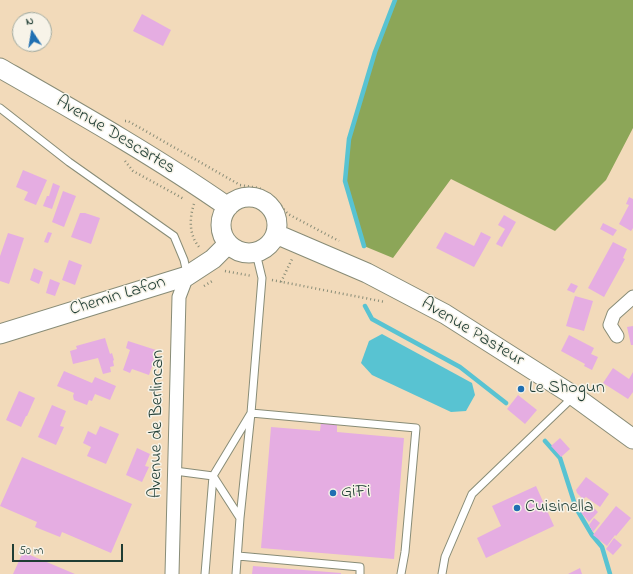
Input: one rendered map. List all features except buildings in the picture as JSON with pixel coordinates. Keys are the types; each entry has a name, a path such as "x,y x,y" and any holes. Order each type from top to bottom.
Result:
{"main road":[{"name":"Avenue Descartes","path":"0,68 89,119 203,189 228,207"},
{"path":"254,197 263,201 276,215 278,224 276,234 272,242 264,249 256,253 241,252 228,244 221,230 221,221 228,207 235,201 254,197"},
{"name":"Avenue Pasteur","path":"276,234 367,273 445,314 574,396 633,439"},
{"name":"Chemin Lafon","path":"0,334 187,276 220,268 228,244"}],"street":[{"name":"Avenue de Berlincan","path":"172,574 179,297 187,276"},
{"path":"617,336 610,325 614,314 633,297"}],"lane":[{"path":"0,108 69,162 174,236 184,260 187,276"},
{"path":"236,574 262,278 256,253"},
{"path":"442,574 445,557 472,494 574,396"},
{"path":"205,574 212,476 251,413"},
{"path":"251,413 416,428 405,552 401,574"},
{"path":"175,471 212,476 240,518"},
{"path":"238,556 360,567 360,574"}],"path":[{"path":"344,244 288,214 273,197 259,188 240,185 214,171 194,204 190,216 191,231 199,246 220,268 262,278 385,302"},
{"path":"179,297 214,280"}],"green space":[{"path":"395,0 633,0 633,128 606,180 555,231 451,179 393,258 364,246 345,181 349,139 375,52"}],"water":[{"path":"382,334 472,383 475,395 466,411 451,412 372,375 361,363 369,341"}],"waterway":[{"path":"364,246 345,181 349,139 375,52 395,0"},
{"path":"365,306 372,319 460,367 506,403"},
{"path":"545,441 560,458 576,508 592,535 602,547 610,574"}],"place":[{"name":"Le Shogun","path":"521,389"},
{"name":"GiFi","path":"333,493"},
{"name":"Cuisinella","path":"517,508"}]}
